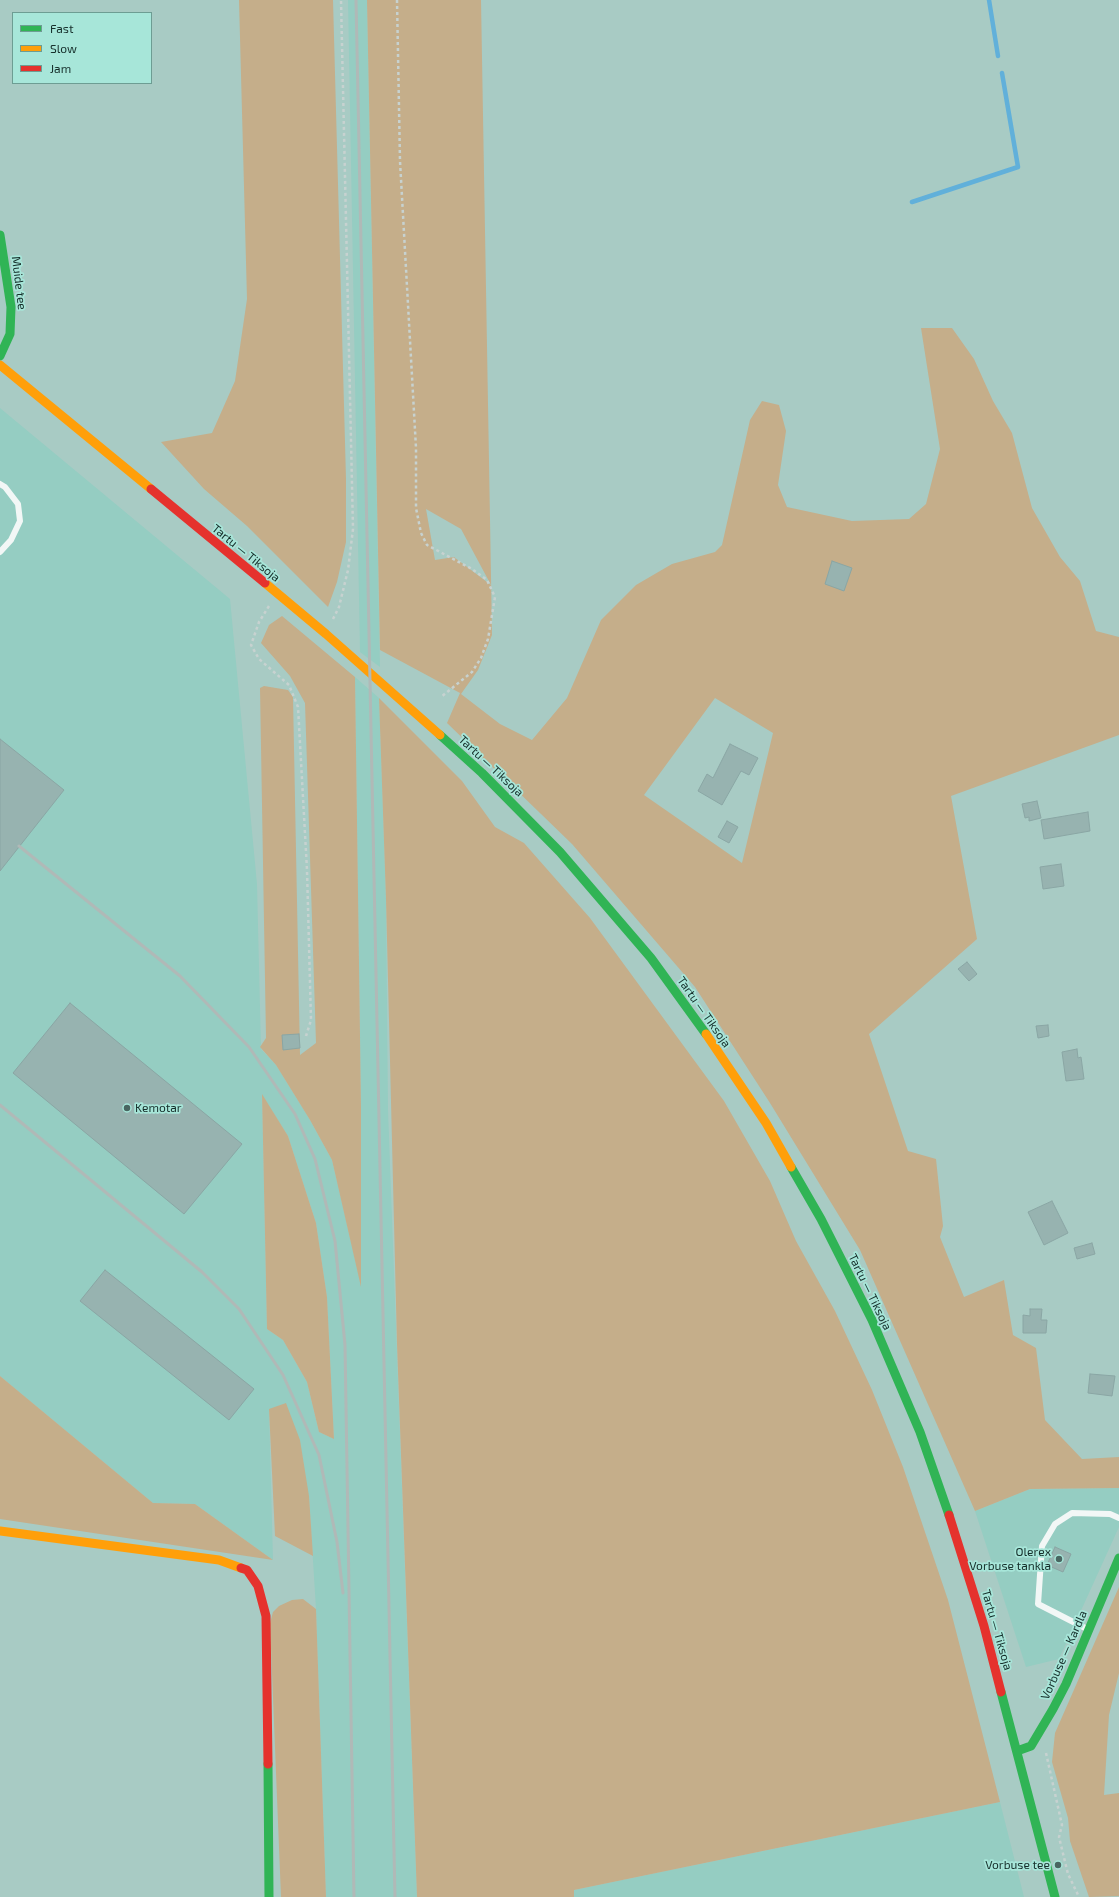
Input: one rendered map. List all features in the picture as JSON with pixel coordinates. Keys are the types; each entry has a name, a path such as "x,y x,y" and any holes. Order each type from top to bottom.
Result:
{"main road":[{"name":"Muide tee","path":"0,235 11,307 10,334 0,356"},
{"name":"Tartu — Tiksoja","path":"0,365 326,634 482,773 560,852 651,958 714,1046 766,1123 821,1219 872,1320 920,1432 955,1532 980,1612 1056,1897"},
{"path":"0,1531 219,1560 247,1570 258,1586 266,1616 270,1897"},
{"name":"Vorbuse — Kardla","path":"1017,1751 1031,1746 1053,1709 1066,1684 1119,1558"}],"lane":[{"path":"0,484 5,487 18,504 20,521 10,540 0,552"},
{"path":"1088,1630 1038,1604 1042,1546 1055,1524 1072,1513 1110,1514 1119,1518"}],"path":[{"path":"326,634 339,606 348,570 353,529 341,0"},
{"path":"396,0 400,161 416,448 416,508 421,533 427,545 472,569 487,580 495,597 488,639 481,658 472,672 441,697"},
{"path":"277,594 259,622 251,645 259,660 289,685 298,707 306,870 311,1020 306,1036"},
{"path":"1045,1749 1062,1825 1059,1837 1068,1874 1078,1897"}],"shaded area":[{"path":"239,0 333,0 346,479 346,542 337,582 328,607 247,526 204,489 161,442 212,433 235,381 247,299"},
{"path":"348,0 367,0 380,667 360,652"},
{"path":"367,0 481,0 492,635 478,670 461,694 500,724 532,740 567,698 601,620 636,585 672,564 715,552 722,545 750,420 762,401 779,405 786,431 778,485 787,507 852,521 909,519 926,504 940,449 921,328 952,328 974,359 993,401 1012,433 1032,508 1060,557 1080,581 1096,631 1119,637 1119,735 951,796 977,939 869,1034 908,1151 936,1159 943,1226 940,1237 964,1297 1004,1280 1013,1335 1036,1348 1045,1420 1082,1459 1119,1457 1119,1488 1030,1489 975,1511 860,1250 770,1103 695,987 572,844 447,723 460,693 380,650","holes":["426,509 461,529 491,585 454,557 435,560","715,698 773,733 742,863 644,795"]},
{"path":"0,408 230,599 257,884 261,1049 276,1065 310,1120 332,1160 361,1285 361,1108 355,677 379,698 386,899 388,1110 417,1897 326,1897 316,1609 309,1496 269,1409 273,1560 195,1504 153,1503 0,1376","holes":["262,1095 288,1136 316,1223 327,1297 334,1439 319,1432 307,1382 283,1340 267,1329"]},
{"path":"282,616 355,677 361,1108 361,1287 332,1160 310,1120 276,1065 260,1047 266,1038 260,688 264,686 288,690 293,697 300,1055 316,1043 305,703 290,676 261,643 269,625"},
{"path":"379,698 462,781 495,827 524,843 590,918 724,1101 770,1181 796,1241 835,1311 872,1390 903,1467 948,1600 1000,1802 574,1890 574,1897 417,1897 397,1344 386,899"},
{"path":"262,1094 288,1136 316,1223 327,1297 334,1439 319,1432 307,1382 283,1340 267,1329"},
{"path":"0,1376 153,1503 195,1504 273,1560 0,1519"},
{"path":"286,1403 300,1440 309,1496 313,1556 275,1536 269,1409"},
{"path":"1119,1488 1119,1527 1059,1659 1026,1667 975,1511 1030,1489"},
{"path":"1119,1587 1119,1673 1109,1715 1104,1795 1119,1793 1119,1896 1089,1897 1070,1841 1068,1818 1052,1762 1055,1733"},
{"path":"303,1599 316,1609 326,1897 281,1897 270,1623 273,1612 279,1606 292,1600"},
{"path":"1000,1802 1024,1897 574,1897 574,1890"}],"building":[{"path":"832,561 852,568 844,591 825,584"},
{"path":"0,739 64,790 0,871"},
{"path":"730,744 758,758 749,775 741,771 722,805 698,791 707,774 713,778"},
{"path":"1037,801 1041,818 1029,821 1029,817 1025,818 1022,804"},
{"path":"1088,812 1090,831 1044,839 1041,820"},
{"path":"727,821 738,827 729,843 718,837"},
{"path":"1061,864 1064,886 1043,889 1040,867"},
{"path":"967,962 977,974 969,981 958,969"},
{"name":"Kemotar","path":"70,1003 242,1144 184,1214 13,1073"},
{"path":"1048,1025 1049,1036 1038,1038 1036,1026"},
{"path":"299,1034 300,1048 283,1050 282,1035"},
{"path":"1077,1049 1078,1058 1081,1057 1084,1079 1066,1081 1062,1052"},
{"path":"1052,1201 1068,1233 1044,1245 1028,1212"},
{"path":"1092,1243 1095,1254 1077,1259 1074,1248"},
{"path":"105,1270 254,1389 229,1420 80,1301"},
{"path":"1030,1309 1042,1309 1041,1320 1047,1320 1046,1333 1023,1333 1023,1315 1030,1316"},
{"path":"1090,1374 1115,1376 1112,1396 1088,1393"},
{"name":"Olerex Vorbuse tankla","path":"1055,1547 1071,1554 1063,1572 1047,1565"}],"waterway":[{"path":"989,0 998,56"},
{"path":"912,202 1018,167 1002,73"}],"railway":[{"path":"356,0 395,1897"},
{"path":"19,846 180,976 249,1047 295,1114 315,1159 335,1241 345,1345 354,1897"},
{"path":"0,1105 202,1272 239,1309 283,1375 319,1455 337,1542 343,1593"}],"traffic: fast":[{"path":"0,235 11,307 10,334 0,356"},
{"path":"440,735 482,773 560,852 651,958 706,1034"},
{"path":"791,1167 821,1219 872,1320 920,1432 949,1515"},
{"path":"1017,1751 1031,1746 1053,1709 1066,1684 1119,1558"},
{"path":"1001,1692 1055,1897"},
{"path":"268,1764 269,1897"}],"traffic: slow":[{"path":"0,365 151,489"},
{"path":"265,583 326,634 440,735"},
{"path":"706,1034 766,1123 791,1167"},
{"path":"0,1531 219,1560 241,1568"}],"traffic: jam":[{"path":"151,489 265,583"},
{"path":"949,1515 984,1626 1001,1692"},
{"path":"241,1568 247,1570 258,1586 266,1616 268,1764"}],"place":[{"name":"Kemotar","path":"127,1108"},
{"name":"Olerex Vorbuse tankla","path":"1059,1559"},
{"name":"Vorbuse tee","path":"1058,1865"}]}
